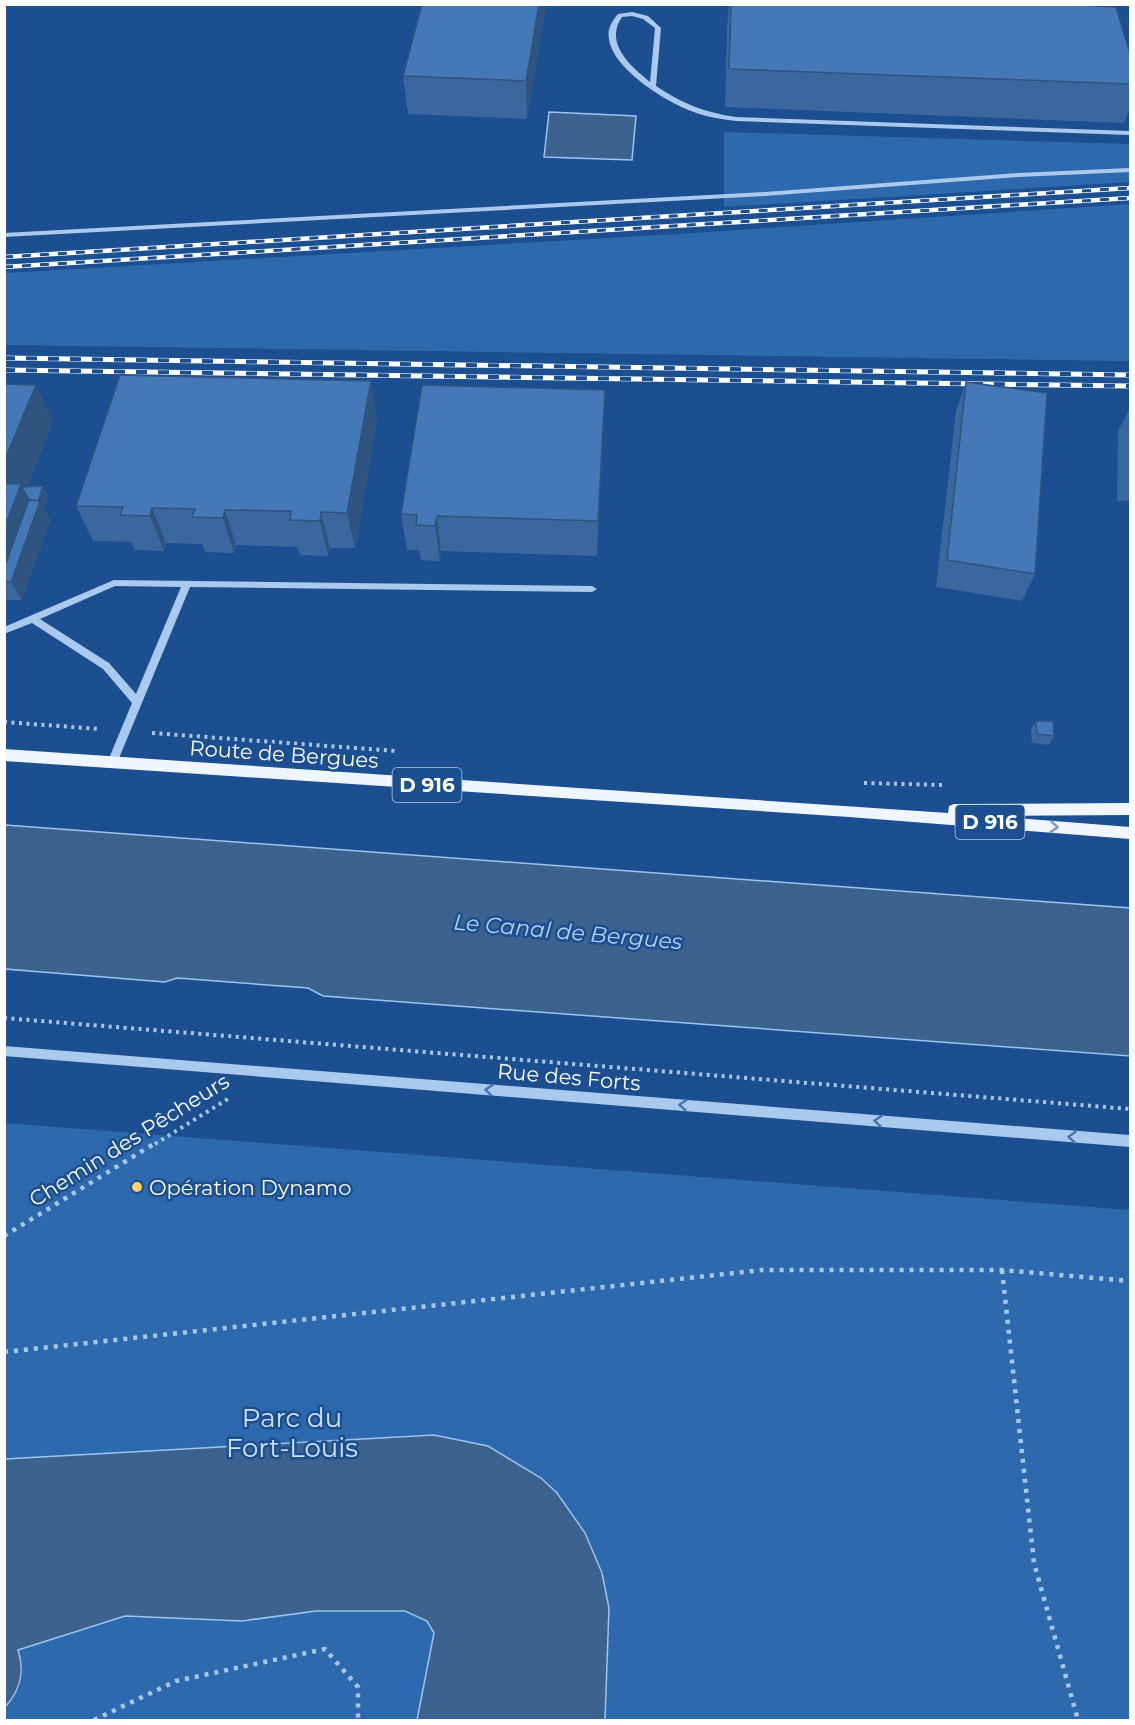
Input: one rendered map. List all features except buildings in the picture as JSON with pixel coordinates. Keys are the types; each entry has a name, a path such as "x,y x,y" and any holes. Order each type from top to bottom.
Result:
{"main road":[{"name":"Route de Bergues","path":"4,755 849,811 1131,833"},
{"name":"Route de Bergues","path":"849,811 1131,809"}],"street":[{"path":"652,86 658,28 647,17 636,13 620,15 613,26 612,39 619,54 639,79 686,107 722,117 1131,133"},
{"path":"4,236 776,194 1018,175 1131,170"},
{"path":"4,631 114,583 592,589"},
{"path":"112,763 187,584"},
{"path":"33,619 106,666 138,703"},
{"name":"Rue des Forts","path":"4,1051 1131,1141"}],"path":[{"path":"4,722 405,752"},
{"path":"861,783 956,784"},
{"path":"4,1018 1131,1109"},
{"name":"Chemin des Pêcheurs","path":"4,1236 270,1073"},
{"path":"4,1352 762,1270 1002,1270 1131,1281"},
{"path":"1002,1270 1034,1563 1078,1720"},
{"path":"94,1720 176,1681 325,1649 358,1687 358,1720"}],"green space":[{"path":"724,132 1130,144 1130,182 724,207"},
{"path":"1130,204 1130,361 5,345 5,273 677,234"},
{"name":"Parc du Fort-Louis","path":"4,1123 1130,1210 1130,1720 5,1720"}],"water":[{"path":"549,112 636,116 632,160 544,157"},
{"name":"Le Canal de Bergues","path":"5,825 1130,908 1130,1056 323,996 308,988 177,978 165,982 5,969"},
{"path":"434,1435 488,1446 541,1478 557,1493 585,1533 602,1573 609,1608 605,1720 417,1720 434,1633 427,1621 405,1611 316,1611 242,1621 125,1616 18,1650 21,1666 20,1680 5,1707 5,1459"}],"railway":[{"path":"4,257 1130,188"},
{"path":"4,267 1130,198"},
{"path":"4,358 1130,375"},
{"path":"4,370 1130,386"}],"place":[{"name":"Opération Dynamo","path":"137,1187"}]}
